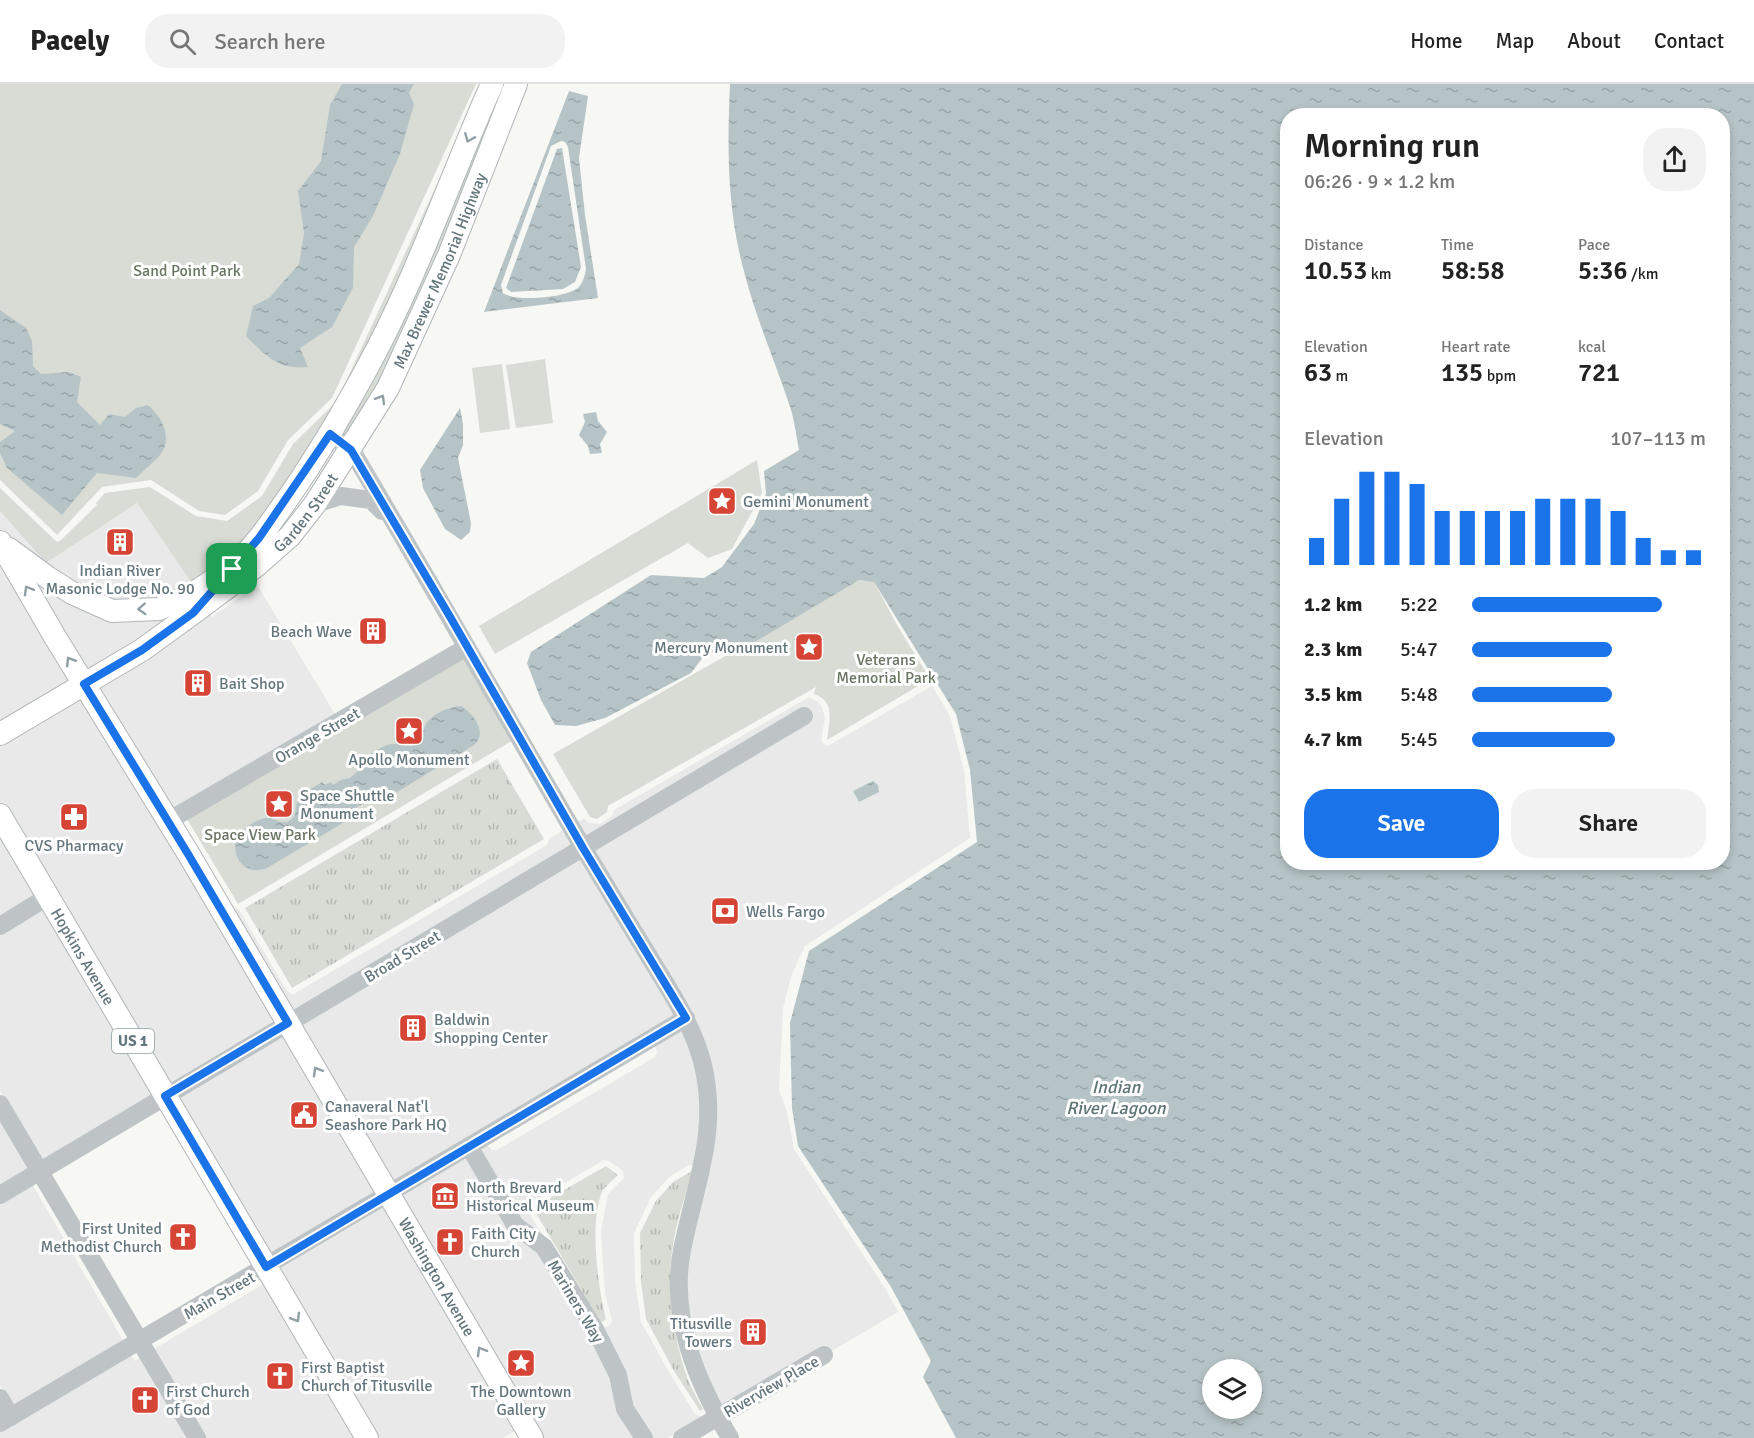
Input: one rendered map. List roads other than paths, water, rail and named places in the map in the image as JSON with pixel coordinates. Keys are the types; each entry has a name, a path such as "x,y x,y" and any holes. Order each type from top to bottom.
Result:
{"main road":[{"name":"Max Brewer Memorial Highway","path":"330,434 368,367 410,280 492,84"},
{"name":"Max Brewer Memorial Highway","path":"351,450 388,388 432,295 516,84"},
{"name":"Garden Street","path":"193,613 259,538 330,434"},
{"name":"Garden Street","path":"0,734 142,650 256,566 282,543 315,504 351,450"},
{"path":"0,542 47,578 72,593 112,611 159,609 191,595 232,569"},
{"name":"Washington Avenue","path":"0,542 389,1194 526,1436"},
{"name":"Hopkins Avenue","path":"0,815 367,1438"}],"street":[{"path":"330,434 351,450 583,848 686,1018 702,1061 710,1100 706,1154 681,1253 680,1297 685,1335 699,1378 730,1438"},
{"path":"315,504 341,496 371,500 391,520"},
{"name":"Orange Street","path":"168,821 467,647"},
{"name":"Broad Street","path":"0,1194 804,716"},
{"path":"0,926 47,897"},
{"name":"Main Street","path":"6,1420 470,1148 686,1018"},
{"path":"0,1104 196,1438"},
{"name":"Mariners Way","path":"470,1148 515,1225 544,1247 596,1331 618,1375 625,1409 644,1438"},
{"name":"Riverview Place","path":"682,1438 824,1355"},
{"path":"0,1398 6,1420"}],"water":[{"path":"342,84 414,84 409,93 414,104 400,154 373,216 354,247 353,288 332,327 300,348 308,367 288,366 266,355 246,336 253,306 269,298 299,264 304,233 298,191 321,161 330,105"},
{"name":"Indian River Lagoon","path":"730,84 1754,84 1754,1438 956,1438 923,1377 931,1361 891,1287 798,1146 792,1108 790,1023 809,951 977,842 970,770 956,714 874,582 859,580 753,643 737,642 704,656 691,673 605,718 576,726 555,725 541,700 527,663 531,652 651,575 704,578 722,567 754,524 766,494 764,471 799,450 790,407 754,307 745,275 735,228 730,180"},
{"path":"569,91 588,96 579,158 598,298 484,312","holes":["561,141 565,142 568,147 586,269 584,278 579,287 564,294 541,298 509,296 503,293 501,285 551,146"]},
{"path":"562,148 581,267 575,282 563,289 511,292 506,288 557,149"},
{"path":"0,310 26,328 32,341 33,366 41,374 68,372 81,377 77,402 100,425 109,414 125,417 136,408 148,405 157,415 166,435 164,448 160,455 136,478 97,473 62,515 7,468 0,453 0,442 15,431 0,424"},
{"path":"460,408 463,445 458,458 471,523 470,532 461,540 445,529 423,488 420,470"},
{"path":"596,412 598,421 607,432 600,444 602,453 590,454 588,446 579,435 585,422 583,414"},
{"path":"461,706 478,724 480,735 474,745 394,794 391,791 381,798 379,795 350,811 351,814 341,820 343,823 267,868 257,870 248,868 239,860 235,841 241,831 248,826 266,818 289,821 295,815 299,799 308,791 322,782 325,785 331,782 333,785 350,778 364,765 363,762 371,757 370,754 385,746 417,744 431,718 445,710"},
{"path":"873,781 878,785 879,792 859,802 853,791"}],"place":[{"name":"Gemini Monument","path":"722,501"},
{"name":"Indian River Masonic Lodge No. 90","path":"120,542"},
{"name":"Beach Wave","path":"373,631"},
{"name":"Mercury Monument","path":"809,647"},
{"name":"Bait Shop","path":"198,683"},
{"name":"Apollo Monument","path":"409,731"},
{"name":"Space Shuttle Monument","path":"279,804"},
{"name":"CVS Pharmacy","path":"74,817"},
{"name":"Wells Fargo","path":"725,911"},
{"name":"Baldwin Shopping Center","path":"413,1028"},
{"name":"Canaveral Nat'l Seashore Park HQ","path":"304,1115"},
{"name":"North Brevard Historical Museum","path":"445,1196"},
{"name":"First United Methodist Church","path":"183,1237"},
{"name":"Faith City Church","path":"450,1242"},
{"name":"Titusville Towers","path":"753,1332"},
{"name":"The Downtown Gallery","path":"521,1363"},
{"name":"First Baptist Church of Titusville","path":"280,1376"},
{"name":"First Church of God","path":"145,1400"}],"park label":[{"name":"Sand Point Park","path":"187,270"},
{"name":"Veterans Memorial Park","path":"886,668"},
{"name":"Space View Park","path":"260,834"}]}
